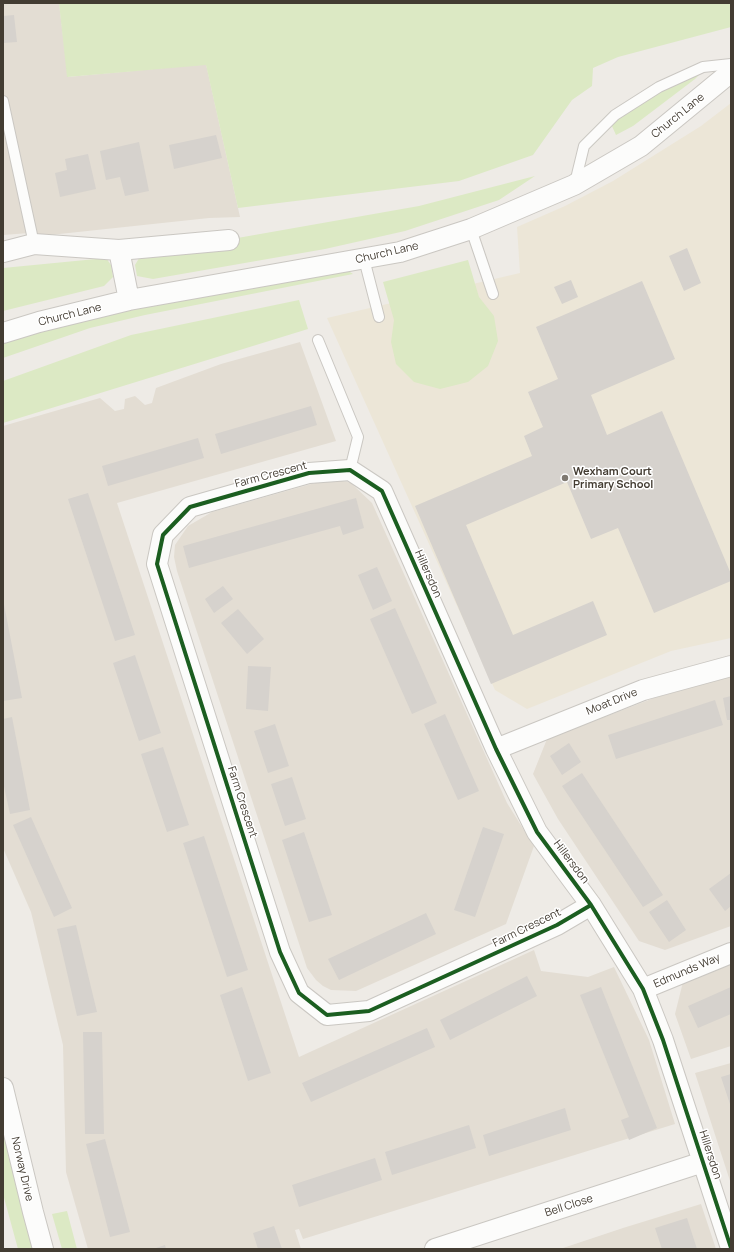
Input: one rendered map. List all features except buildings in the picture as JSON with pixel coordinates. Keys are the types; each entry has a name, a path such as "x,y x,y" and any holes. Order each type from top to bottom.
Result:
{"street":[{"name":"Church Lane","path":"3,333 39,322 129,300 364,260 400,252 470,229 574,185 641,146 731,72"},
{"path":"3,252 34,244 119,250 229,240"},
{"path":"119,250 129,300"},
{"name":"Hillersdon","path":"350,470 382,491 496,749 537,832 591,905 643,989 664,1040 731,1248"},
{"name":"Farm Crescent","path":"350,470 309,473 190,507 163,534 157,564 280,952 299,993 327,1015 369,1011 557,925 591,905"},
{"name":"Moat Drive","path":"496,749 643,690 731,666"},
{"name":"Edmunds Way","path":"643,989 731,952"},
{"name":"Norway Drive","path":"3,1088 32,1212 43,1249"},
{"name":"Bell Close","path":"435,1249 703,1162"}],"lane":[{"path":"574,185 584,146 615,115 659,87 703,67 731,64"},
{"path":"3,101 34,244"},
{"path":"470,229 492,294"},
{"path":"364,260 379,317"},
{"path":"318,340 358,437 350,470"}],"shaded area":[{"path":"3,3 59,3 68,77 206,64 240,217 209,218 50,235 29,233 3,235"},
{"name":"Wexham Court Primary School","path":"731,103 731,638 671,651 527,709 495,690 327,318 520,273 517,227 565,206 613,181 701,126"},
{"path":"300,342 336,441 117,503 299,1057 534,950 541,971 588,977 614,967 649,1040 675,1124 303,1239 299,1229 295,1230 301,1249 88,1249 66,1172 63,1045 31,912 3,848 3,426 100,398 115,411 124,409 125,399 135,396 145,405 152,403 156,388 221,364"},
{"path":"336,479 351,483 372,503 507,803 534,846 506,924 356,991 331,990 316,980 307,968 177,571 174,557 175,545 188,526 212,512 322,481"},
{"path":"731,676 731,926 665,950 639,941 558,819 533,774 547,739 654,698"},
{"path":"731,962 731,1046 691,1059 675,1014 684,978"},
{"path":"731,1063 731,1184 695,1073"},
{"path":"701,1204 716,1249 560,1249 623,1228"}],"green space":[{"path":"59,3 731,3 731,27 618,57 593,68 592,86 572,100 533,155 459,181 238,208 206,65 67,77"},
{"path":"703,71 695,79 633,126 616,135 611,124 635,105 694,72"},
{"path":"535,176 499,200 405,231 325,249 153,279 137,276 135,265 141,255 419,206"},
{"path":"106,258 111,265 113,277 104,286 3,311 3,268"},
{"path":"468,260 479,297 494,316 498,341 488,366 468,382 440,389 414,382 396,364 391,342 394,320 383,282"},
{"path":"347,270 353,274 145,315 90,328 3,358 3,343 88,317"},
{"path":"299,300 308,329 3,423 3,381 131,335"},
{"path":"3,1124 35,1249 18,1249 3,1194"},
{"path":"67,1211 77,1249 62,1249 52,1214"}],"cycle path":[{"path":"591,905 557,925 369,1011 327,1015 299,993 280,952 157,564 163,535 190,507 309,473 350,470 382,491 496,749 537,832 591,905 643,989 663,1040 731,1248"}],"place":[{"name":"Wexham Court Primary School","path":"565,478"}]}
